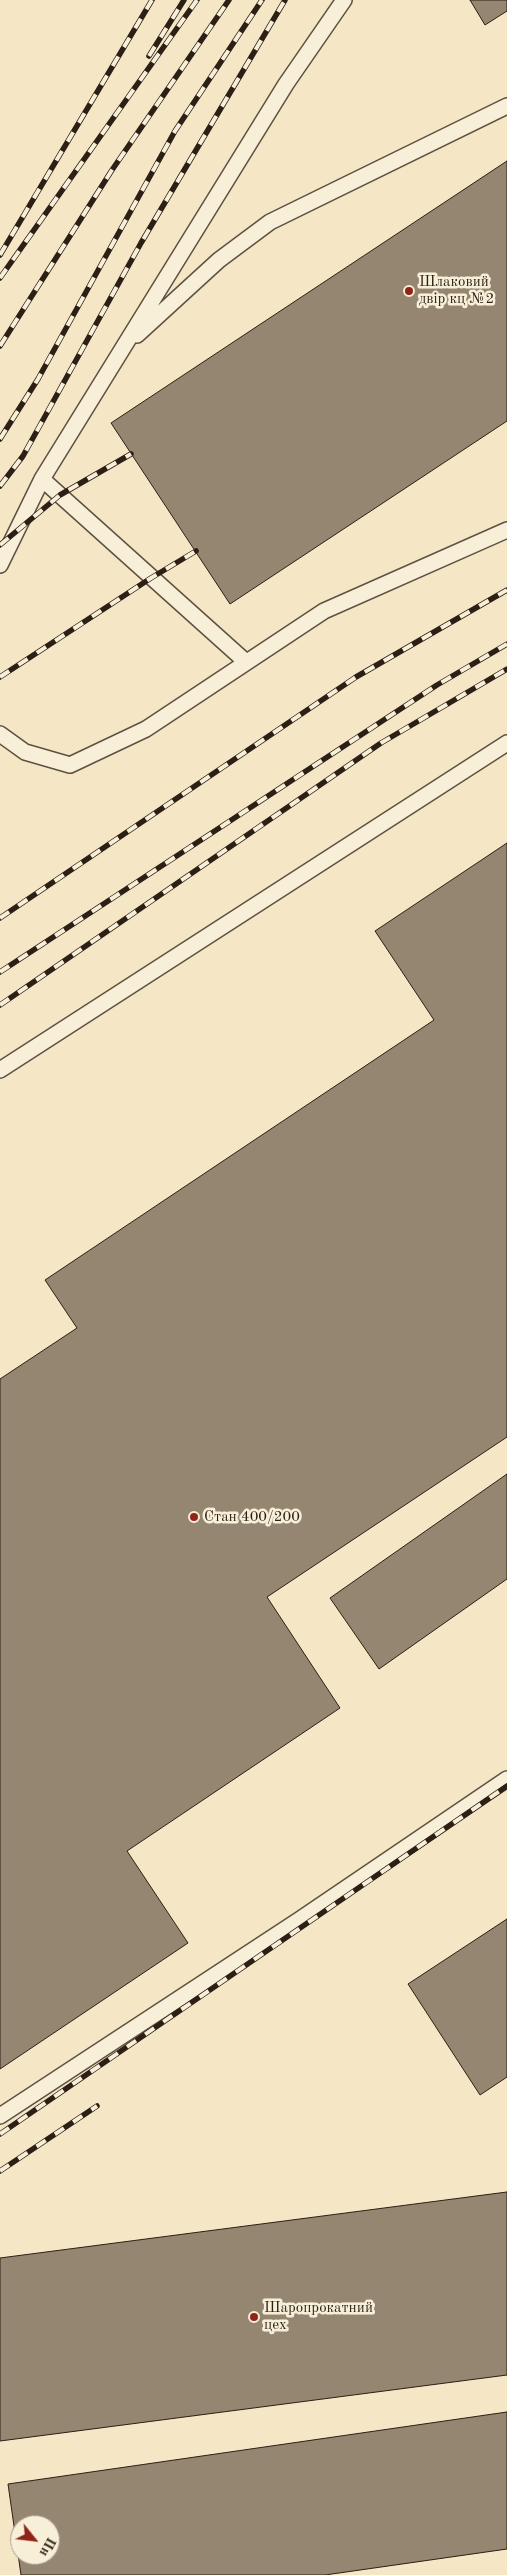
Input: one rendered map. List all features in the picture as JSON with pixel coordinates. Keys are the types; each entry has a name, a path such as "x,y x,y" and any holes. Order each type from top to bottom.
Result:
{"lane":[{"path":"0,565 42,479 286,84 344,0"},
{"path":"123,347 219,260 270,222 507,106"},
{"path":"42,479 246,662"},
{"path":"0,734 25,752 70,765 146,729 324,611 507,530"},
{"path":"0,1070 507,742"},
{"path":"0,2116 299,1920 507,1779"}],"building":[{"path":"470,0 507,0 507,11 485,25"},
{"name":"Шлаковий двір кц №2","path":"507,161 507,421 230,604 111,423"},
{"name":"Стан 400/200","path":"507,843 507,1437 267,1597 340,1708 127,1851 188,1943 0,2069 0,1379 77,1328 45,1280 434,1020 375,931"},
{"path":"507,1474 507,1579 379,1669 330,1598"},
{"path":"507,1919 507,2077 480,2095 408,1984"},
{"name":"Шаропрокатний цех","path":"507,2192 507,2375 0,2441 0,2258"},
{"path":"507,2412 507,2549 325,2575 21,2575 20,2565 60,2565 60,2515 12,2515 8,2484"}],"railway":[{"path":"0,255 152,0"},
{"path":"149,56 184,0"},
{"path":"0,278 197,0"},
{"path":"0,346 112,170 229,0"},
{"path":"0,439 38,379 175,131 262,0"},
{"path":"0,486 23,456 141,243 285,0"},
{"path":"0,545 60,495 131,454"},
{"path":"0,677 151,578 196,551"},
{"path":"0,918 356,677 507,590"},
{"path":"0,972 437,685 507,644"},
{"path":"0,1005 381,743 507,669"},
{"path":"0,2134 507,1786"},
{"path":"0,2171 97,2106"}],"place":[{"name":"Шлаковий двір кц №2","path":"409,291"},
{"name":"Стан 400/200","path":"194,1517"},
{"name":"Шаропрокатний цех","path":"254,2317"}]}
